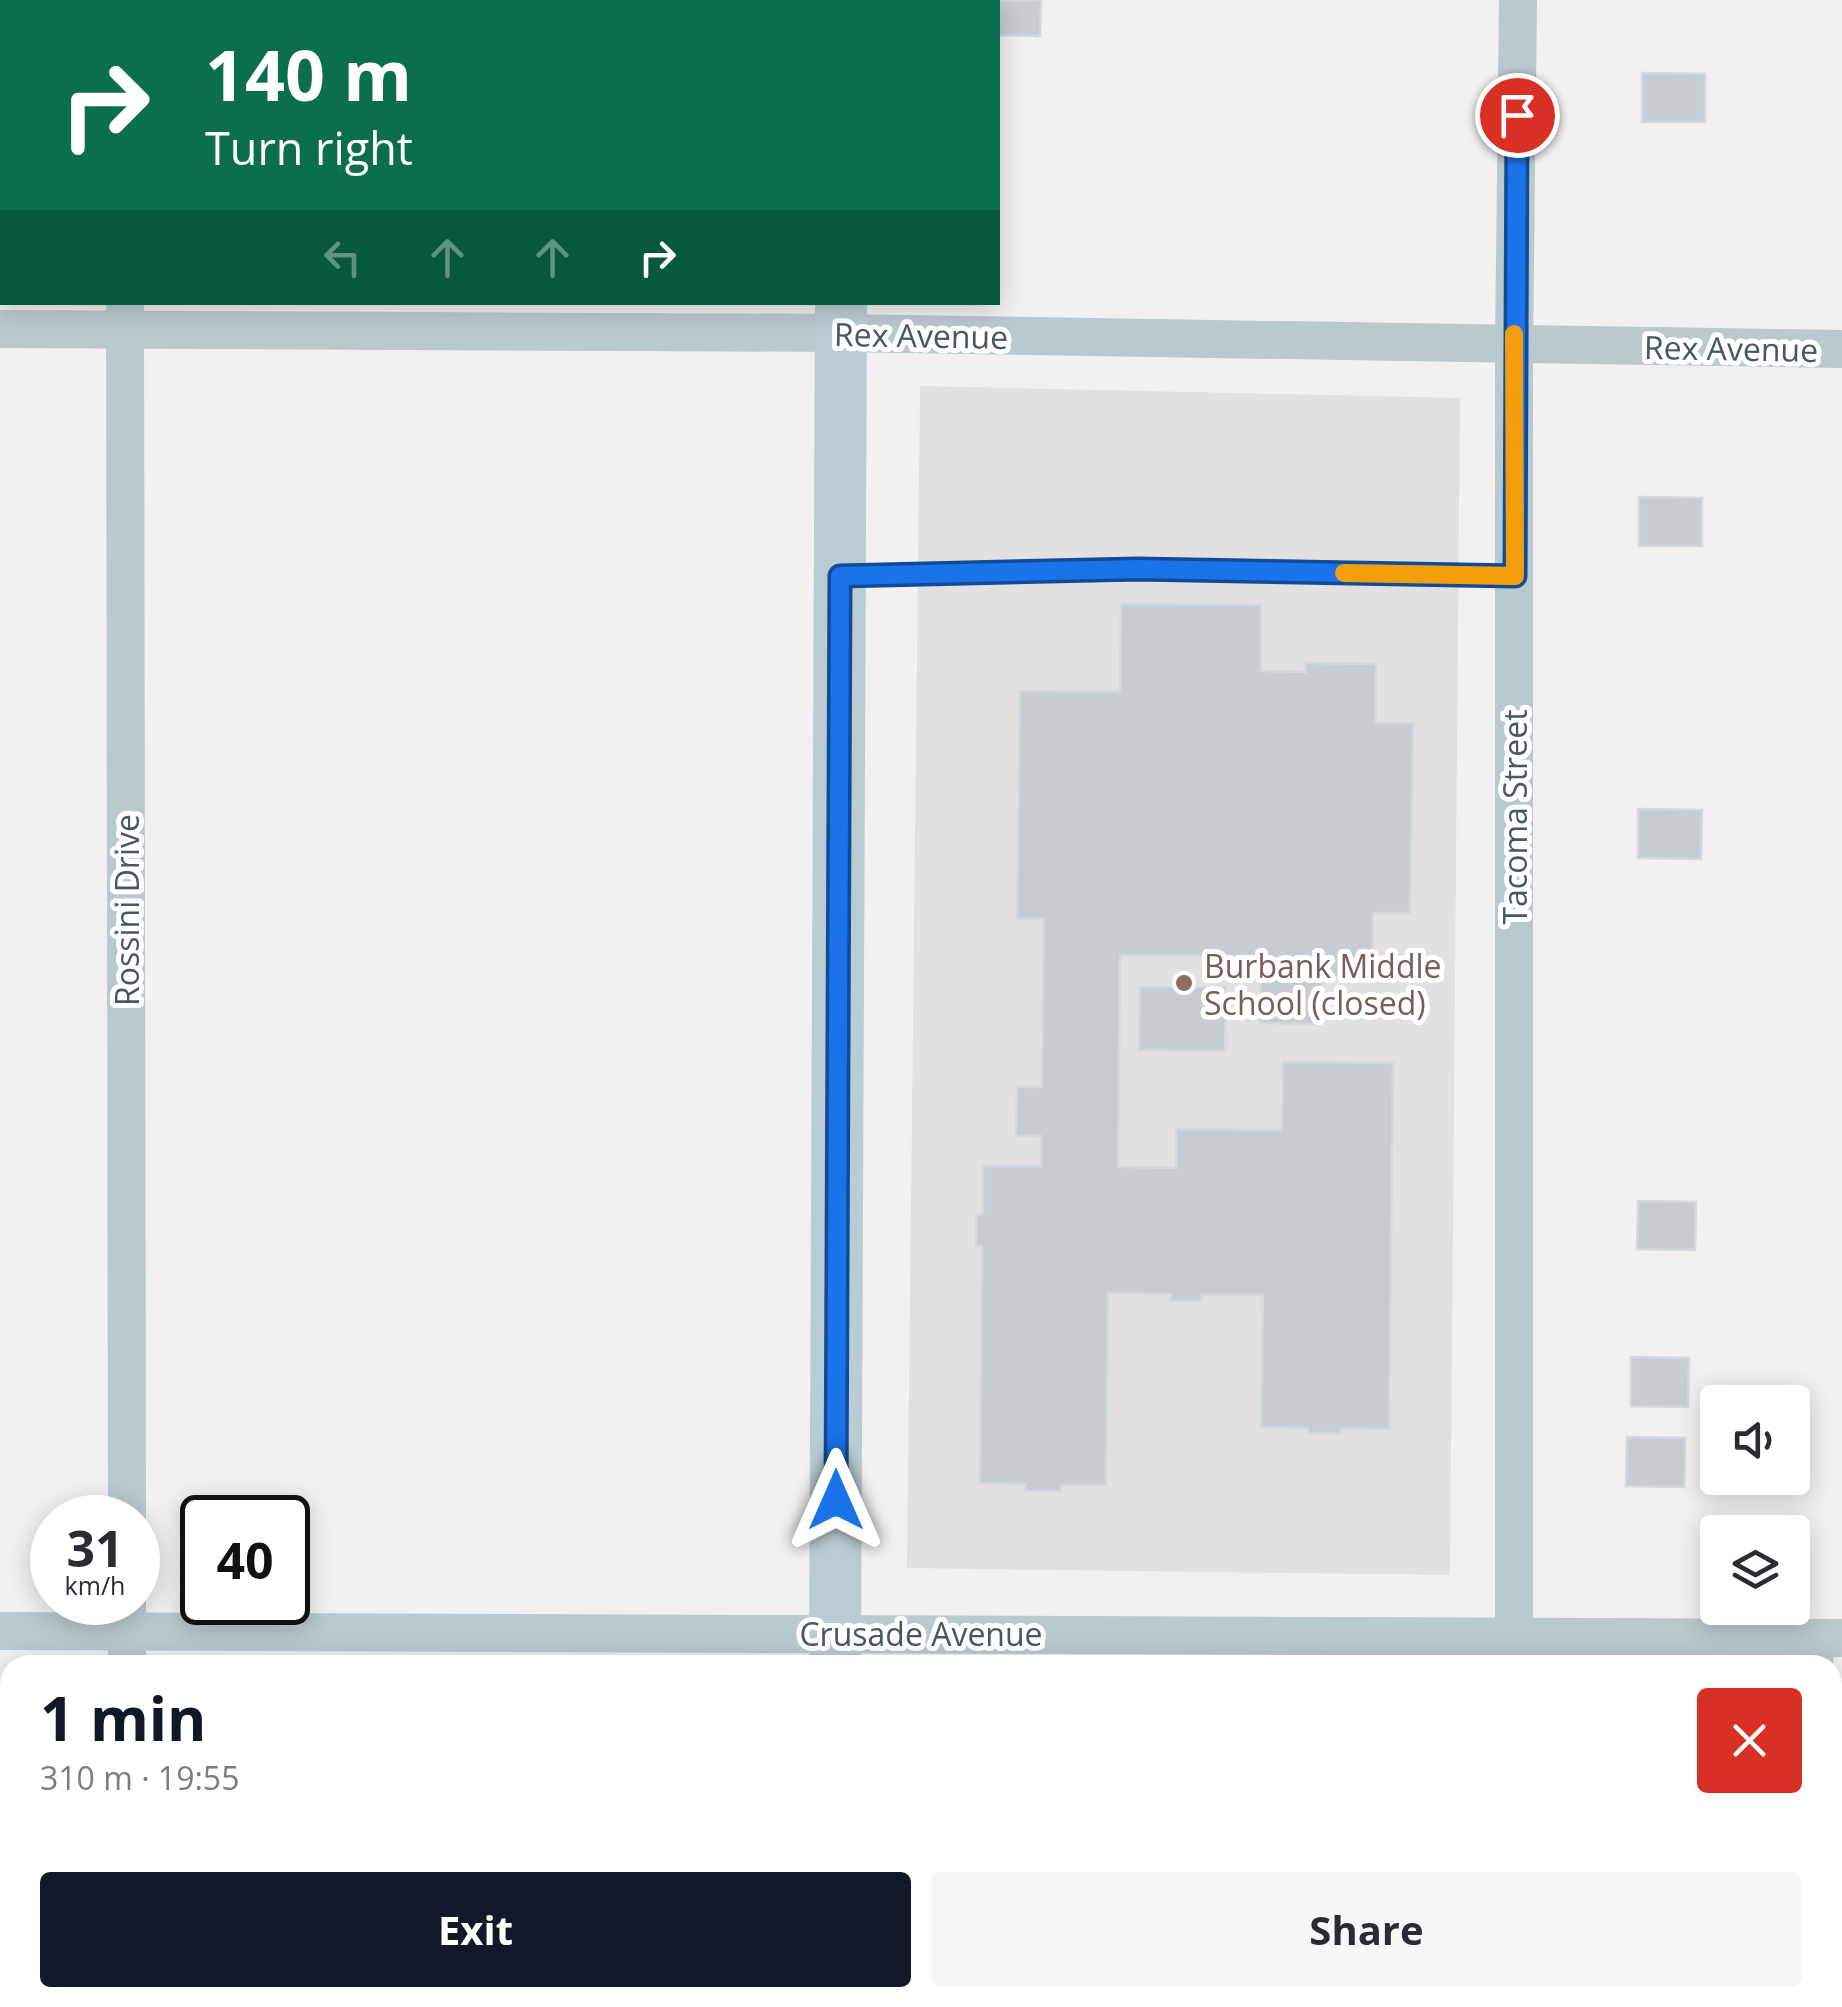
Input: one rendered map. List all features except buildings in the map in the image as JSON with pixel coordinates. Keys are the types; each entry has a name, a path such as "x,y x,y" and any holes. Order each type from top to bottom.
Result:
{"street":[{"name":"Tacoma Street","path":"1514,1635 1514,345 1518,0"},
{"name":"Rex Avenue","path":"0,329 125,316 841,318 1514,345 1842,349"},
{"name":"Rossini Drive","path":"125,316 127,1495"},
{"path":"835,1649 841,318"},
{"name":"Crusade Avenue","path":"0,1631 835,1649 1514,1635 1830,1647"}],"lane":[{"path":"840,576 1138,569 1515,576"}],"shaded area":[{"name":"Burbank Middle School (closed)","path":"920,386 1460,398 1450,1575 907,1568"}],"slow traffic":[{"path":"1344,573 1515,576 1514,334"}],"place":[{"name":"Burbank Middle School (closed)","path":"1184,983"}],"route":[{"path":"836,1500 840,576 1138,569 1515,576 1517,115"}]}
